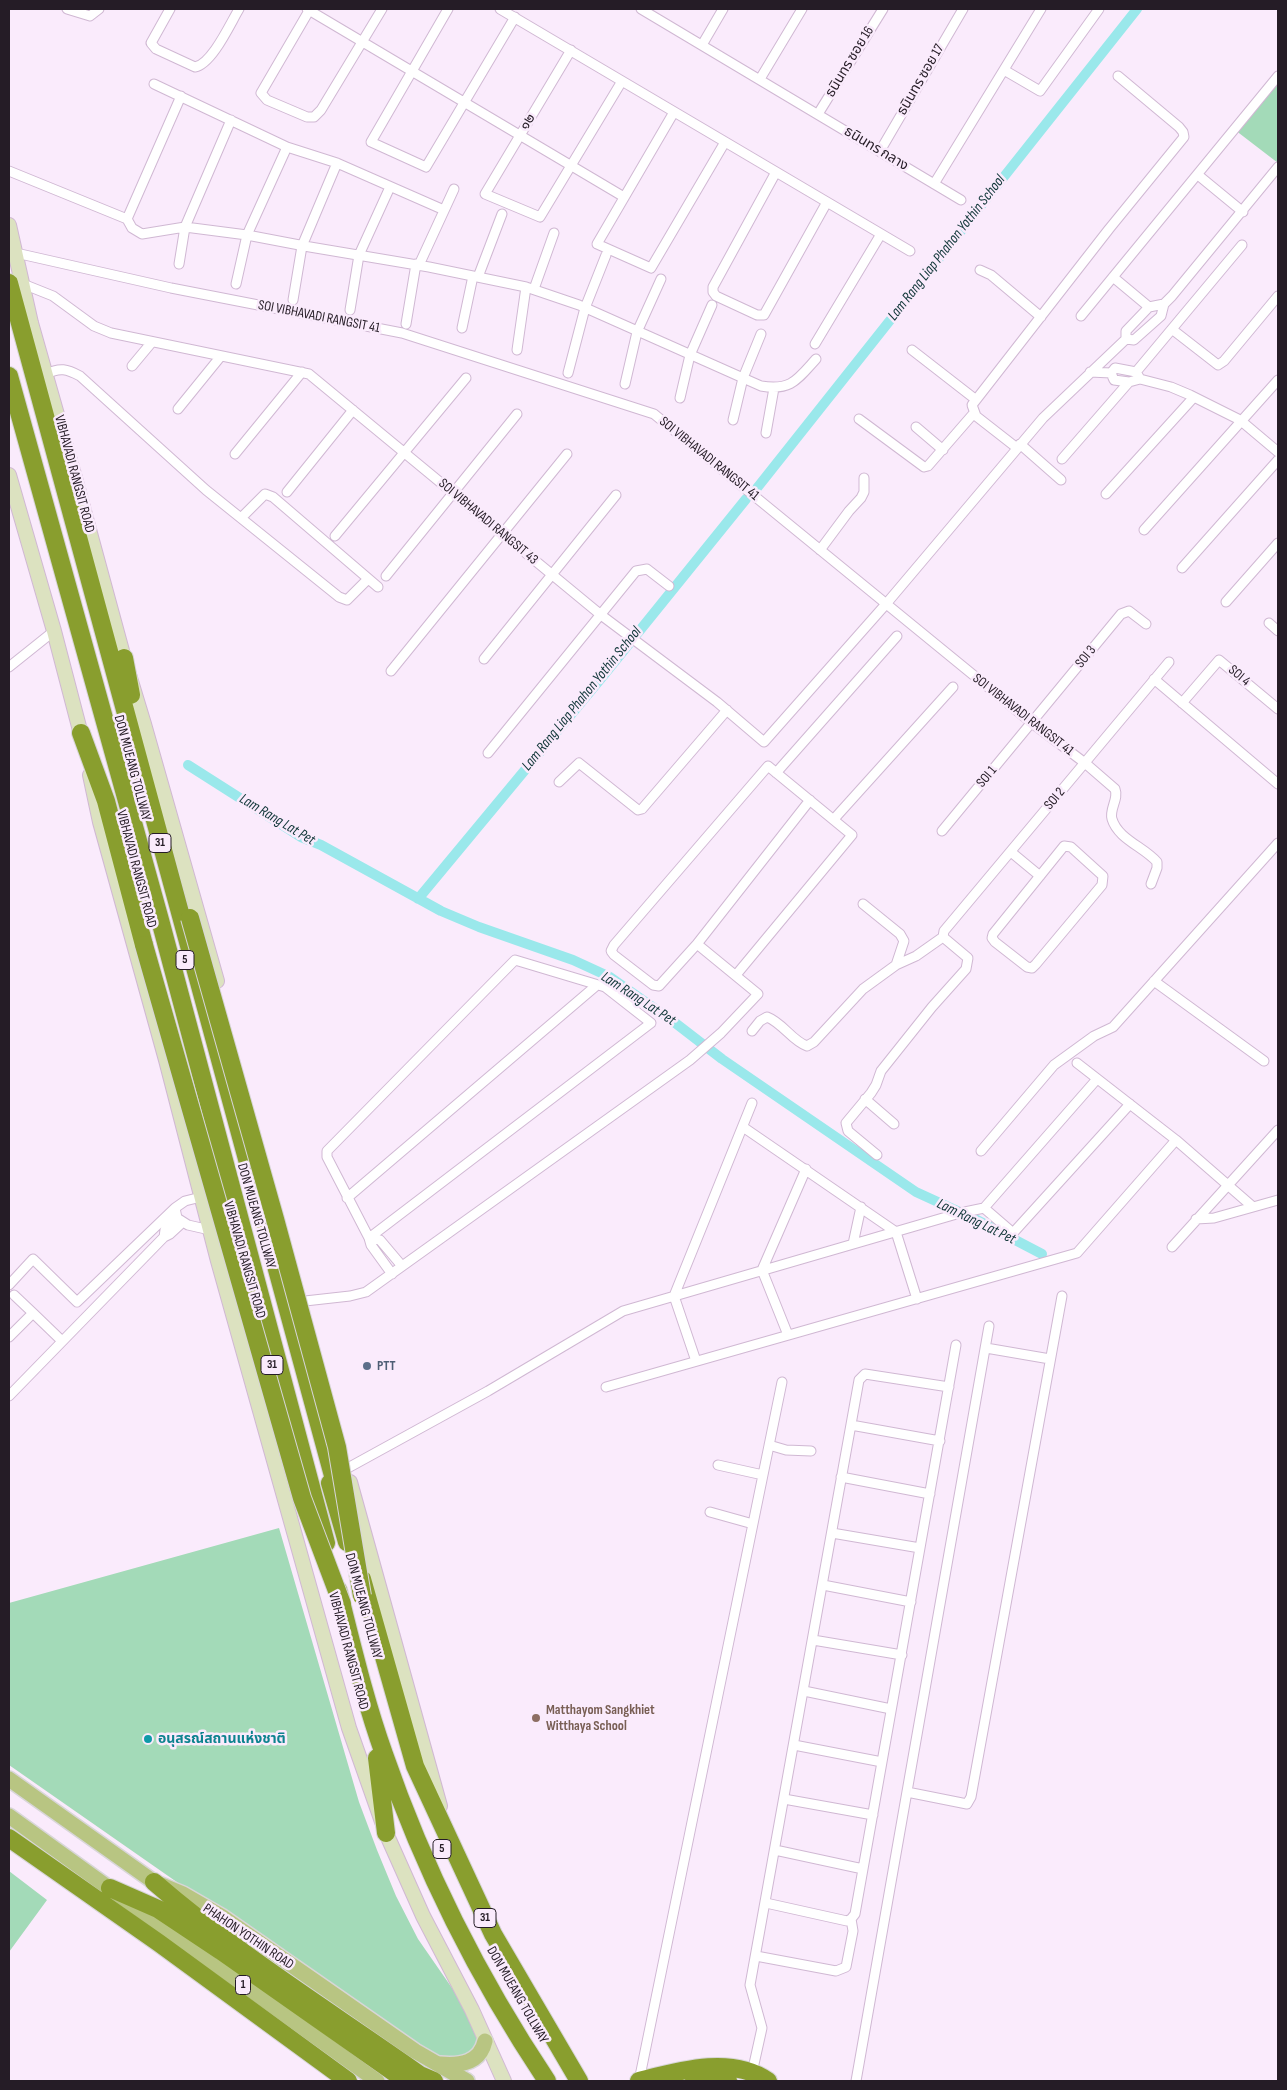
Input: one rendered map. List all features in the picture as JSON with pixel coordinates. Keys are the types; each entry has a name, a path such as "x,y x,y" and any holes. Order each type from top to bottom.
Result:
{"highway":[{"name":"31","path":"9,269 14,290 31,323"},
{"name":"VIBHAVADI RANGSIT ROAD","path":"16,284 101,626 326,1449 416,1766 452,1850 493,1934 579,2081"},
{"name":"DON MUEANG TOLLWAY","path":"9,323 362,1596 382,1680 401,1743 420,1797 445,1858 478,1926 511,1986 570,2081"},
{"name":"DON MUEANG TOLLWAY","path":"9,376 250,1250 342,1604 383,1753 429,1871 458,1931 492,1994 547,2081"},
{"name":"VIBHAVADI RANGSIT ROAD","path":"10,420 89,696 260,1319 377,1758 443,1924 478,1989 537,2081"},
{"path":"80,494 87,568"},
{"name":"5","path":"124,658 135,715 337,1447 362,1596"},
{"name":"5","path":"81,733 106,801 144,945 302,1498 342,1604"},
{"path":"326,1449 351,1488"},
{"path":"377,1758 386,1834"},
{"path":"9,1838 159,1943 348,2081"},
{"path":"154,1882 224,1946 406,2081"},
{"path":"110,1888 158,1909 224,1946 412,2069 435,2073"},
{"path":"565,2059 592,2081"},
{"path":"639,2081 689,2068 725,2068 760,2077"},
{"path":"694,2081 720,2079 735,2081"}],"main road":[{"name":"VIBHAVADI RANGSIT ROAD","path":"9,224 16,253 16,284 31,323 46,374 124,658 197,910 305,1301 351,1488 452,1850"},
{"name":"VIBHAVADI RANGSIT ROAD","path":"9,475 54,631 81,733 100,822 210,1230 338,1692 363,1772 386,1834 423,1916 472,2010 504,2081"},
{"name":"PHAHON YOTHIN ROAD","path":"9,1779 154,1882 183,1894 221,1916 415,2051 435,2073 467,2081"},
{"name":"1","path":"9,1816 377,2081"},
{"path":"435,2073 469,2062 483,2050 485,2041"}],"street":[{"path":"67,9 90,16 99,9"},
{"path":"170,9 151,43 156,49 195,67 201,66 209,58 239,9"},
{"path":"382,9 362,42 321,110 314,117 267,100 263,96 261,90 309,9 362,42 624,198"},
{"path":"448,9 371,142 426,167 515,18"},
{"path":"500,9 910,251"},
{"name":"ธนินทร กลาง","path":"644,9 961,200"},
{"path":"702,45 723,9"},
{"path":"760,79 802,9"},
{"name":"ธนินทร ซอย 16","path":"818,114 883,9"},
{"name":"ธนินทร ซอย 17","path":"880,151 963,9"},
{"path":"934,184 1041,9"},
{"path":"1004,70 1040,90 1099,9"},
{"name":"๑๒","path":"570,50 485,194 540,218 572,166"},
{"path":"1061,480 974,413 972,405 1184,137 1179,127 1118,76"},
{"path":"1081,316 1278,76"},
{"path":"572,166 622,81"},
{"path":"154,84 287,146 337,163 444,210"},
{"path":"126,219 181,96"},
{"path":"674,112 597,244 650,268 725,142"},
{"path":"179,264 185,227 231,120"},
{"path":"236,284 247,235 287,146"},
{"path":"293,300 302,246 337,163"},
{"path":"1126,339 1134,340 1161,316 1164,304 1192,274 1278,167"},
{"path":"9,171 126,219 132,228 142,234 185,227 247,235 302,246 418,264 530,288 585,308 761,386 774,388 788,386 816,359"},
{"path":"776,172 713,287 713,292 716,296 757,314 764,315 827,202"},
{"path":"1198,175 1243,212"},
{"path":"350,310 359,255 390,186"},
{"path":"406,324 418,264 454,189"},
{"path":"462,328 476,277 502,214"},
{"path":"517,350 530,288 554,232"},
{"path":"816,344 881,234"},
{"path":"1062,458 1129,382 1138,376 1242,245"},
{"name":"SOI VIBHAVADI RANGSIT 41","path":"16,253 171,288 402,333 654,414 1115,789 1116,797 1111,812 1114,825 1156,862 1157,868 1151,884"},
{"path":"568,373 585,308 606,256"},
{"path":"980,270 991,275 1041,316"},
{"path":"1114,277 1149,307"},
{"path":"625,384 637,332 661,280"},
{"name":"SOI VIBHAVADI RANGSIT 43","path":"16,284 53,296 94,326 111,334 309,374 601,615 727,710 764,742 886,604"},
{"path":"1173,330 1218,365 1224,361 1278,296"},
{"path":"886,604 1043,418 1126,339 1126,331 1149,307 1164,304"},
{"path":"680,398 690,355 712,305"},
{"path":"733,420 743,378 761,334"},
{"path":"132,366 152,342"},
{"path":"912,350 975,400"},
{"path":"178,408 221,356"},
{"path":"46,374 67,368 80,376 206,490 343,599 347,600 352,597 368,579"},
{"path":"1111,373 1115,368 1194,396 1242,422 1278,452"},
{"path":"234,454 302,372"},
{"path":"1090,372 1111,373"},
{"path":"1111,373 1114,380 1129,382"},
{"path":"335,536 466,378"},
{"path":"1144,530 1278,380"},
{"path":"766,433 774,388"},
{"path":"1106,494 1194,396"},
{"path":"286,492 353,410"},
{"path":"859,418 924,467 928,466 943,450 974,413"},
{"path":"386,576 517,414"},
{"path":"916,427 943,450"},
{"path":"391,671 567,454"},
{"path":"1182,568 1278,460"},
{"path":"820,550 861,498 864,492 864,478"},
{"path":"241,518 265,494 273,497 378,587"},
{"path":"484,659 616,495"},
{"path":"1226,602 1278,543"},
{"path":"488,753 636,571 647,569 669,586"},
{"name":"SOI 3","path":"1032,723 1121,614 1129,611 1146,624"},
{"path":"1269,623 1278,631"},
{"path":"9,668 54,631"},
{"path":"776,773 897,636"},
{"name":"SOI 4","path":"1182,702 1218,660 1278,709"},
{"name":"SOI 2","path":"943,937 944,931 1168,662"},
{"path":"1154,679 1278,784"},
{"path":"834,819 953,687"},
{"path":"559,782 580,763 632,806 638,810 642,809 727,710"},
{"name":"SOI 1","path":"942,831 1032,723"},
{"path":"736,975 852,835 834,819 768,766 614,945 611,951 653,985 659,986 697,944 810,800"},
{"path":"981,1151 1054,1065 1094,1036 1113,1027 1278,843"},
{"path":"1064,846 1068,846 1102,876 1104,880 1032,968 1027,967 992,938 993,934 1040,876 1064,846"},
{"path":"1011,852 1040,876"},
{"path":"863,904 900,934 904,941 896,965"},
{"path":"752,1031 760,1021 767,1018 773,1020 801,1044 807,1046 814,1042 863,989 896,965 916,956 943,937 968,958 966,970 932,1007 881,1071 876,1085 846,1123 846,1128 877,1155"},
{"path":"305,1301 350,1296 366,1292 704,1048 741,1014 758,994 697,944"},
{"path":"369,1238 651,1023 616,995 597,985 515,960 327,1151 327,1158 369,1238 370,1245 392,1274"},
{"path":"1154,981 1264,1061"},
{"path":"348,1198 597,985"},
{"path":"1077,1063 1176,1140 1228,1183 1253,1207"},
{"path":"346,1469 494,1388 623,1311 984,1208 1097,1079"},
{"path":"865,1099 894,1124"},
{"path":"696,1361 674,1296 752,1103"},
{"path":"984,1208 1013,1233 1130,1104"},
{"path":"743,1127 896,1232 917,1299"},
{"path":"1172,1247 1278,1130"},
{"path":"606,1387 1077,1253 1176,1140"},
{"path":"788,1335 762,1270 806,1169"},
{"path":"9,1285 33,1259 77,1302 175,1208 185,1201 201,1196"},
{"path":"1196,1220 1214,1218 1278,1200"},
{"path":"853,1244 861,1207"},
{"path":"175,1208 180,1220 201,1229 210,1230"},
{"path":"9,1396 164,1237 170,1234 180,1220"},
{"path":"369,1238 380,1240 402,1266"},
{"path":"14,1294 62,1341"},
{"path":"907,1792 967,1804 972,1797 1062,1296"},
{"path":"9,1337 33,1313"},
{"path":"856,2081 989,1326"},
{"path":"766,1903 847,1920 851,1919 855,1914 956,1345"},
{"path":"986,1348 1050,1359"},
{"path":"760,2077 762,2028 750,1985 859,1380 865,1374 949,1387"},
{"path":"639,2081 782,1382"},
{"path":"851,1425 940,1440"},
{"path":"769,1445 786,1450 811,1451"},
{"path":"718,1465 763,1475"},
{"path":"841,1477 930,1494"},
{"path":"710,1512 753,1524"},
{"path":"832,1533 920,1548"},
{"path":"823,1585 911,1602"},
{"path":"813,1640 902,1654"},
{"path":"804,1691 891,1709"},
{"path":"794,1745 882,1762"},
{"path":"784,1799 873,1815"},
{"path":"775,1850 863,1869"},
{"path":"756,1956 836,1971 841,1970 846,1967 853,1931 851,1919"}],"green space":[{"path":"1278,76 1278,163 1235,130"},
{"path":"279,1528 359,1802 377,1850 396,1896 418,1939 452,1988 472,2010 480,2050 459,2065 432,2060 9,1765 9,1603"},
{"path":"9,1871 47,1900 9,1952"}],"waterway":[{"name":"Lam Rang Liap Phahon Yothin School","path":"757,488 1137,9"},
{"name":"Lam Rang Liap Phahon Yothin School","path":"418,899 603,676 746,499"},
{"name":"Lam Rang Lat Pet","path":"188,765 301,837 321,845 441,911 479,927 573,960 610,977 722,1059 916,1192 975,1219 1042,1254"}],"place":[{"name":"PTT","path":"367,1366"},
{"name":"Matthayom Sangkhiet Witthaya School","path":"536,1718"},
{"name":"อนุสรณ์สถานแห่งชาติ","path":"148,1739"}]}
